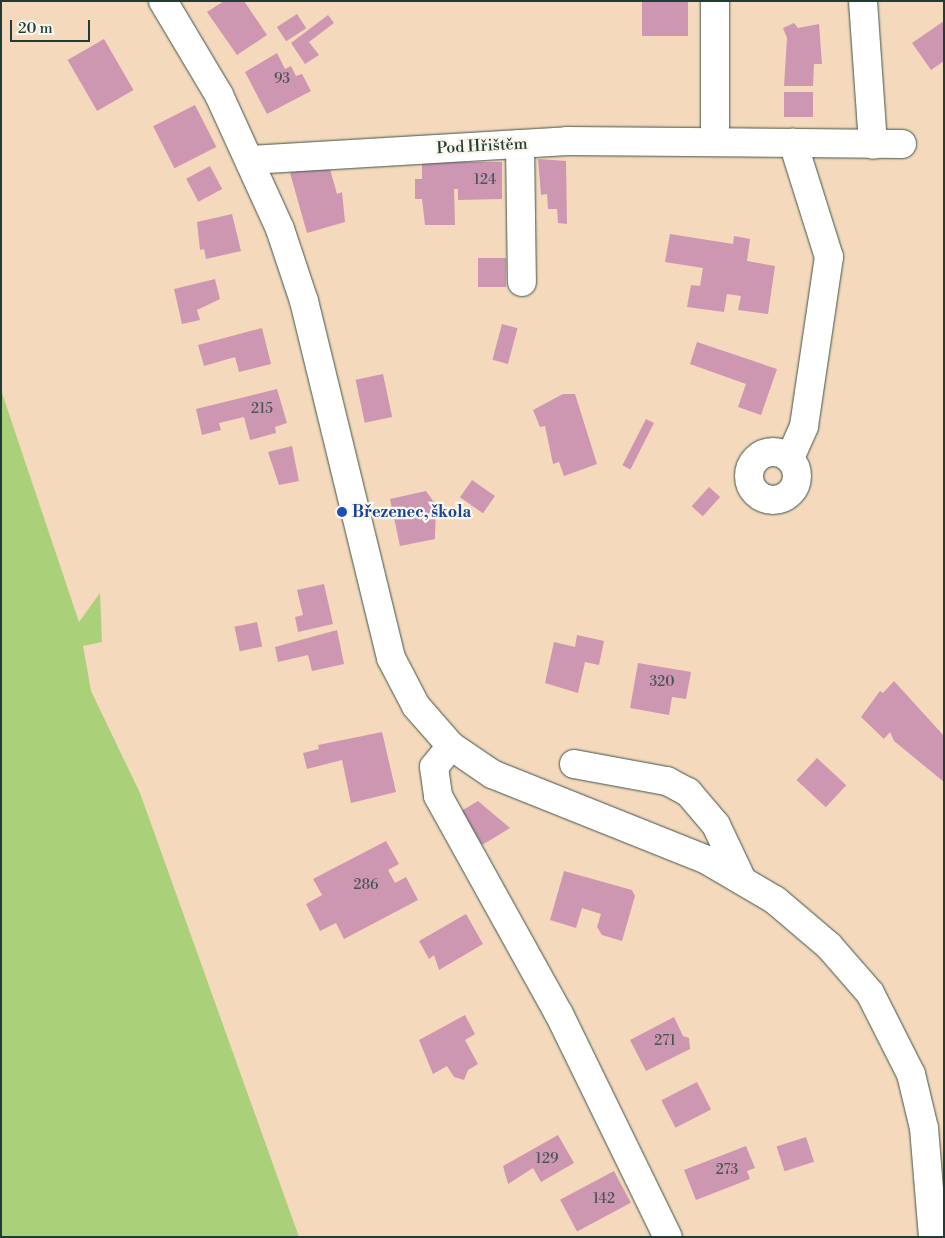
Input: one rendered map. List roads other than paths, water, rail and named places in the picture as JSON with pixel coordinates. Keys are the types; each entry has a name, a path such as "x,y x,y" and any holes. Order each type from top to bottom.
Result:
{"street":[{"path":"163,1 219,95 250,160 304,301 391,658 416,706 451,746 515,784 705,859 741,878 830,946 870,993 910,1074 935,1141 934,1237"},
{"path":"715,1 715,142"},
{"path":"863,1 873,145"},
{"name":"Pod Hřištěm","path":"250,160 520,144 715,142 902,144"},
{"path":"790,458 804,426 829,257 793,143"},
{"path":"520,144 522,282"},
{"path":"451,746 434,767 438,796 559,1014 668,1237"},
{"path":"574,764 667,781 688,792 716,825 741,878"}],"place":[{"name":"Březenec, škola","path":"342,512"}]}
